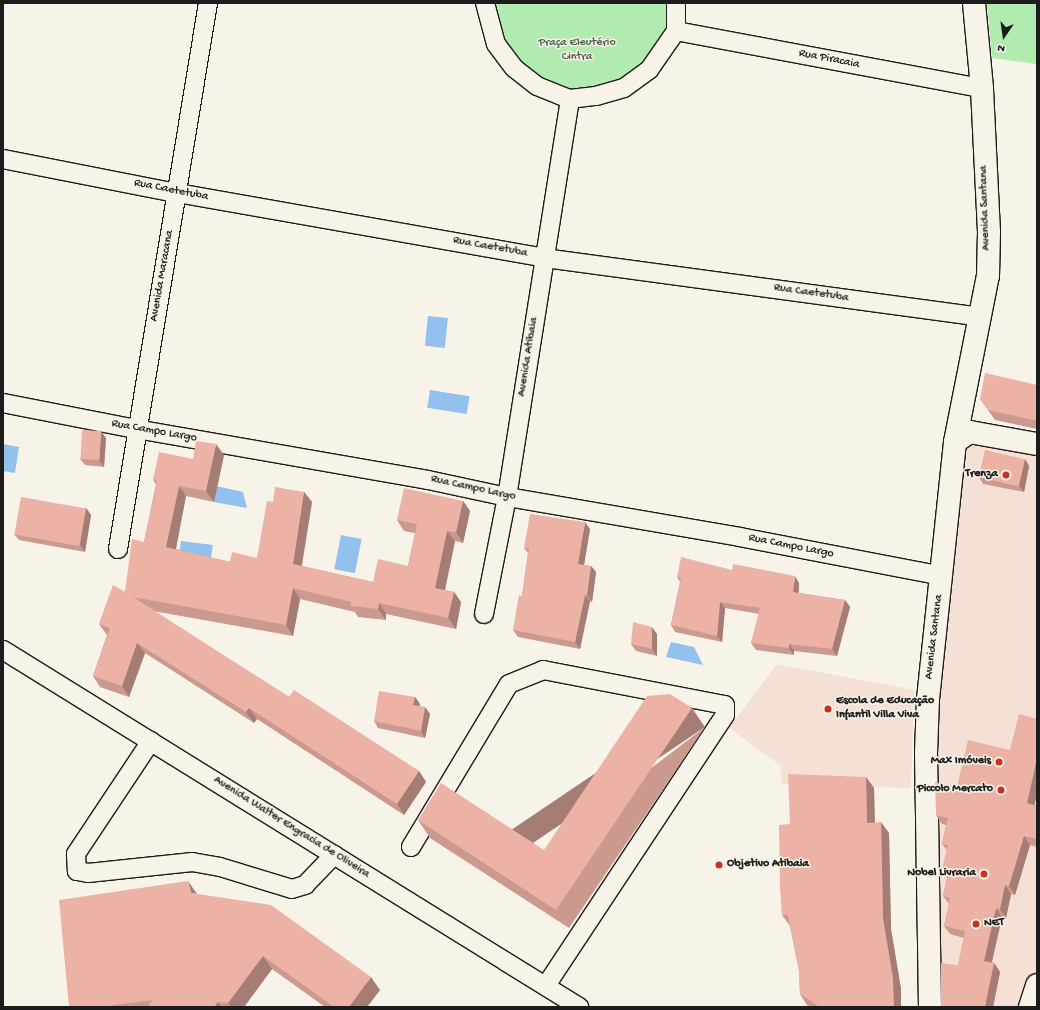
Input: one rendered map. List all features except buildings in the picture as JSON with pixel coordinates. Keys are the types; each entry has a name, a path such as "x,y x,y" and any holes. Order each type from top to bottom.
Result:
{"main road":[{"name":"Avenida Santana","path":"930,1007 927,745 928,699 955,442 988,276 989,232 982,88 974,3"},
{"path":"961,412 965,422 980,433"},
{"path":"955,442 970,432 1037,444"},
{"path":"1030,1007 1037,985"}],"street":[{"name":"Avenida Maracana","path":"118,549 136,429 208,3"},
{"path":"485,3 496,44 514,68 537,86 570,99 596,96 624,88 648,70 676,31 676,3"},
{"name":"Rua Piracaia","path":"676,31 982,88"},
{"name":"Avenida Atibaia","path":"484,614 507,497 570,99"},
{"name":"Rua Caetetuba","path":"3,159 177,193 545,258 981,317"},
{"name":"Rua Campo Largo","path":"3,404 428,480 507,497 740,536 942,576"},
{"name":"Avenida Walter Engracia de Oliveira","path":"3,650 152,741 334,856 546,984 579,1007"},
{"path":"411,847 509,684 544,670 725,704 725,715 546,984"},
{"path":"152,741 76,854 76,871 88,873 192,862 220,868 292,889 305,885 334,856"}],"shaded area":[{"path":"955,442 1037,444 1037,970 1024,1007 934,1007 930,751"},
{"name":"Escola de Educação Infantil Villa Viva","path":"777,664 914,690 911,788 782,784 780,765 729,728"}],"green space":[{"name":"Praça Eleutério Cintra","path":"485,3 676,3 676,31 649,70 570,99 514,68"},
{"path":"987,3 1037,3 1037,64 992,58"}],"water":[{"path":"428,316 448,318 445,348 425,346"},
{"path":"430,390 470,396 467,414 427,408"},
{"path":"3,444 19,447 15,473 3,471"},
{"path":"216,486 243,492 247,508 214,502"},
{"path":"341,535 362,539 355,573 334,569"},
{"path":"181,541 213,545 211,560 179,556"},
{"path":"671,642 694,647 703,665 666,657"}],"place":[{"name":"Trenza","path":"1006,475"},
{"name":"Escola de Educação Infantil Villa Viva","path":"828,709"},
{"name":"Max Imóveis","path":"999,762"},
{"name":"Piccolo Mercato","path":"1001,790"},
{"name":"Objetivo Atibaia","path":"719,865"},
{"name":"Nobel Livraria","path":"984,874"},
{"name":"NET","path":"976,924"}]}
